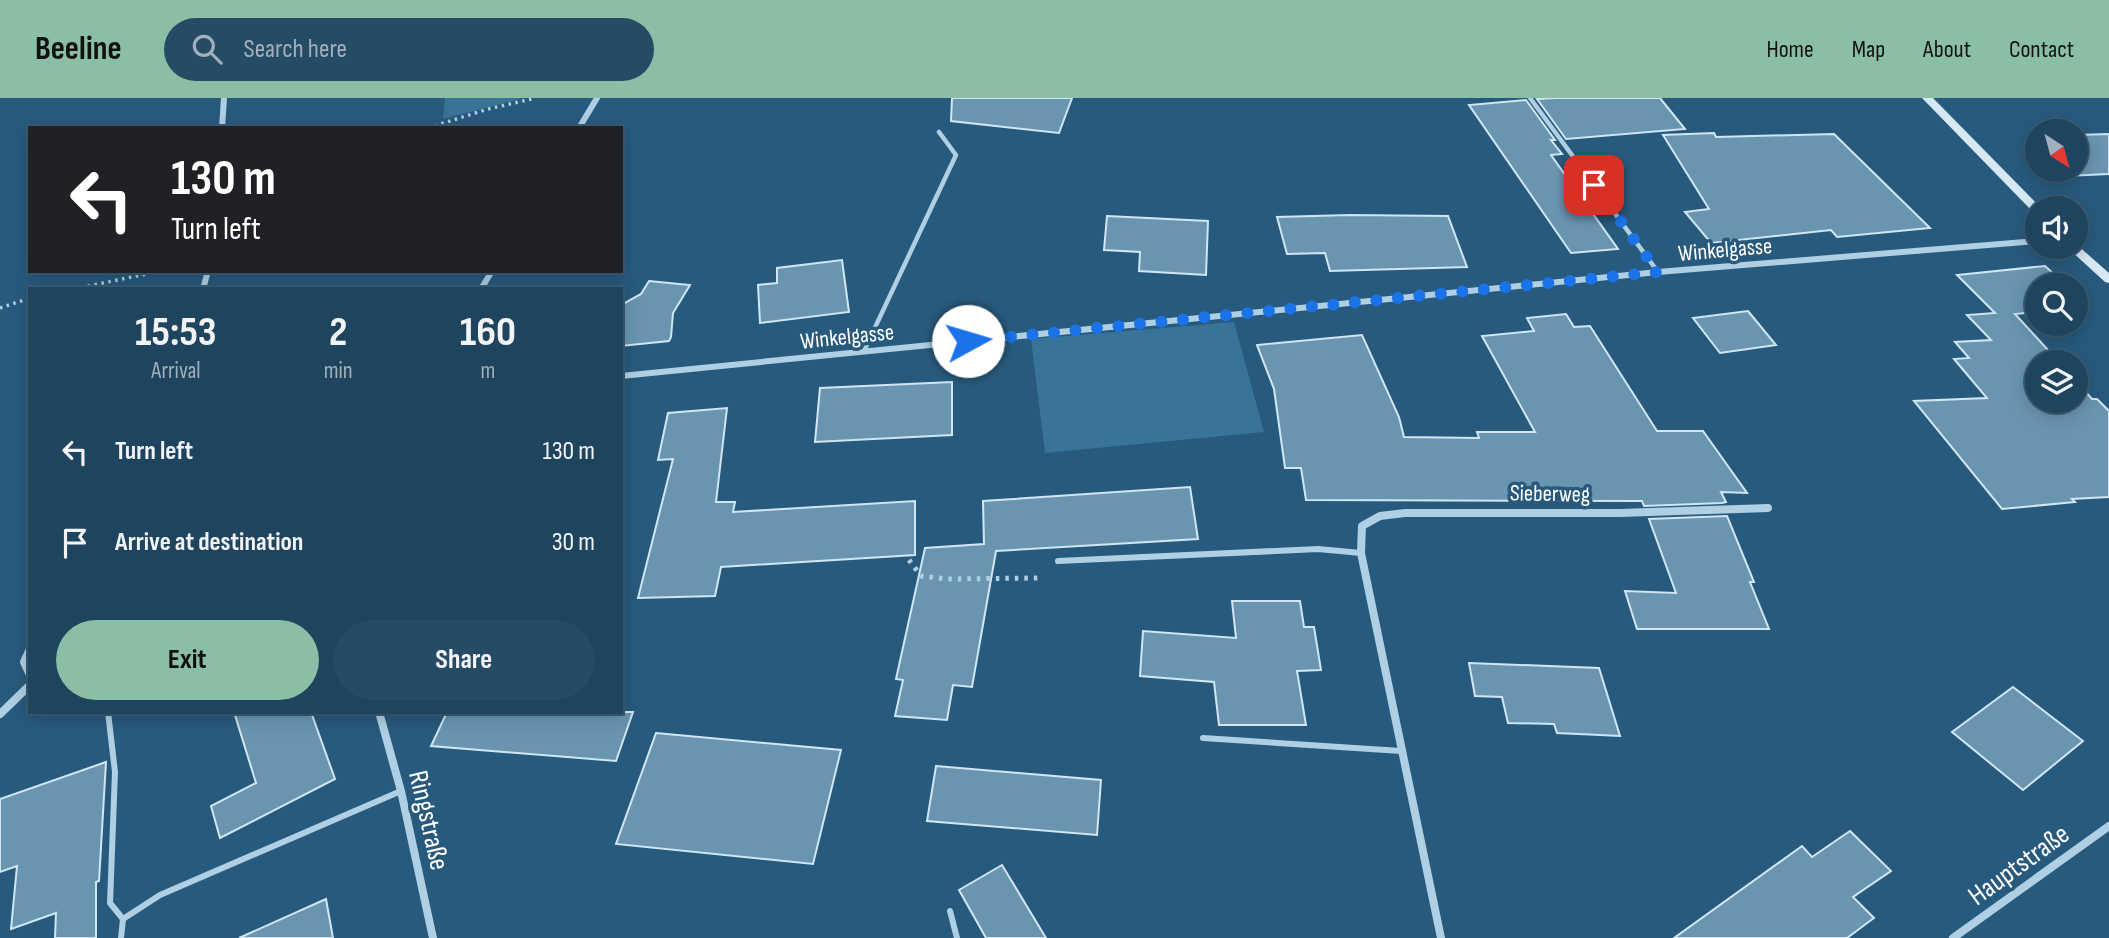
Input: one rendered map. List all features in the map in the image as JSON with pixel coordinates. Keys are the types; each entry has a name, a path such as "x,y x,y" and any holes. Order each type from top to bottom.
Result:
{"main road":[{"path":"1927,98 2025,198"},
{"path":"2087,259 2109,279"}],"street":[{"path":"222,126 224,98"},
{"path":"580,126 597,98"},
{"name":"Winkelgasse","path":"623,376 1658,272 2025,242"},
{"name":"Sieberweg","path":"1441,938 1361,553 1362,526 1380,516 1405,513 1620,513 1768,508"},
{"path":"28,653 24,661 28,673"},
{"path":"0,714 28,687"},
{"name":"Ringstraße","path":"380,714 401,791 433,938"},
{"name":"Hauptstraße","path":"1953,938 2109,826"}],"lane":[{"path":"1530,98 1658,272"},
{"path":"864,351 956,155 939,132"},
{"path":"1058,561 1318,548 1361,553"},
{"path":"109,714 115,772 110,903 123,919 121,938"},
{"path":"1203,738 1401,751"},
{"path":"123,919 160,895 401,791"},
{"path":"950,911 957,938"}],"path":[{"path":"434,126 488,109 536,98"},
{"path":"84,287 151,273"},
{"path":"0,309 28,299"}],"shaded area":[{"path":"445,98 523,98 443,119"},
{"path":"1234,322 1264,432 1045,453 1031,339"}],"building":[{"path":"952,98 1072,98 1059,133 951,121"},
{"path":"1660,98 1685,129 1566,139 1537,99"},
{"path":"1526,100 1562,154 1551,155 1618,249 1571,253 1469,105"},
{"path":"1714,133 1716,137 1834,134 1930,228 1837,237 1831,230 1711,243 1685,212 1709,209 1663,135"},
{"path":"2109,134 2109,174 2088,175 2088,135"},
{"path":"1107,216 1208,221 1206,275 1139,271 1140,252 1104,250"},
{"path":"1448,216 1467,267 1330,271 1325,253 1287,254 1277,217"},
{"path":"842,260 849,312 760,323 758,285 777,283 777,268"},
{"path":"2045,266 2053,273 2025,273 2025,313 2015,314 2025,325 2025,336 2035,336 2048,350 2025,350 2025,413 2088,413 2088,394 2109,411 2109,497 2072,499 2075,502 2002,509 1914,401 1987,398 1954,359 1969,358 1955,342 1991,340 1967,315 1995,313 1957,275"},
{"path":"649,281 690,285 673,313 669,341 623,346 623,304 641,294"},
{"path":"1748,311 1776,345 1720,353 1693,318"},
{"path":"1566,314 1574,327 1590,326 1657,431 1703,431 1747,493 1721,492 1726,502 1722,503 1644,506 1642,501 1306,500 1301,468 1285,468 1274,389 1257,345 1362,335 1399,417 1404,437 1479,438 1477,432 1535,432 1482,336 1534,331 1527,318"},
{"path":"952,382 952,435 815,442 820,388"},
{"path":"727,408 716,502 735,502 733,512 915,501 915,555 721,567 715,596 638,598 673,459 658,460 668,413"},
{"path":"1190,487 1198,539 996,551 972,687 953,685 947,720 895,716 903,680 896,679 925,548 984,544 983,501"},
{"path":"1727,516 1754,582 1750,582 1769,629 1637,629 1625,591 1676,593 1649,519"},
{"path":"1232,601 1300,601 1304,627 1314,627 1321,670 1297,671 1306,725 1219,725 1214,682 1140,676 1143,631 1236,638"},
{"path":"1469,663 1599,668 1620,736 1557,733 1554,724 1508,723 1502,697 1475,696"},
{"path":"2013,687 2083,741 2023,790 1952,732"},
{"path":"633,712 616,761 431,746 446,714"},
{"path":"235,714 312,714 335,779 220,838 211,806 256,783"},
{"path":"656,733 841,750 813,864 616,844"},
{"path":"106,762 99,881 96,882 96,938 55,938 56,913 11,929 17,866 0,872 0,799"},
{"path":"936,766 1101,780 1097,835 927,821"},
{"path":"1850,831 1891,871 1853,897 1874,918 1847,938 1674,938 1802,846 1812,857"},
{"path":"1002,865 1046,938 986,938 959,890"},
{"path":"326,899 333,938 239,938"}],"route":[{"path":"968,341 1658,272 1594,185"}]}
